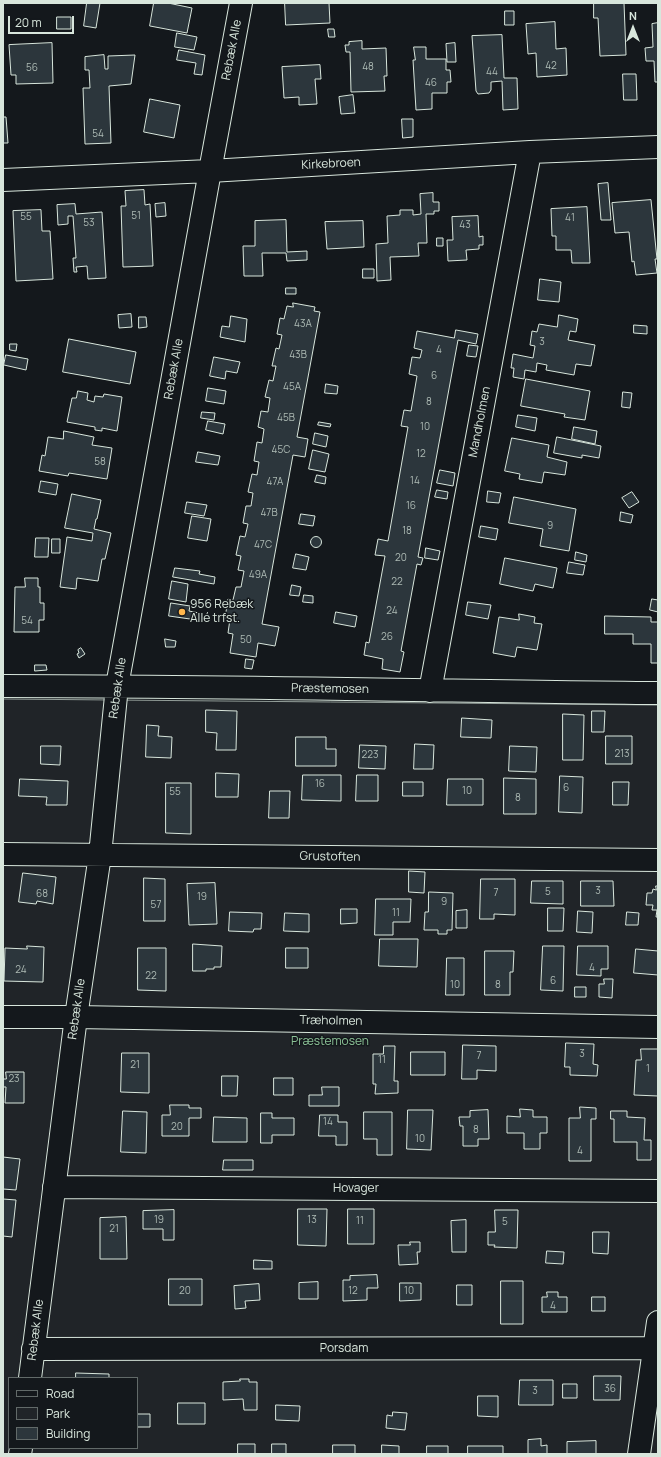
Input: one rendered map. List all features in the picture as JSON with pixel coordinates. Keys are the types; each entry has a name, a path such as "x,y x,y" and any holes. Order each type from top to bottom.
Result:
{"street":[{"name":"Rebæk Alle","path":"30,1377 76,1017 100,855 117,686 241,3"},
{"name":"Kirkebroen","path":"3,180 210,171 530,152 658,147"},
{"name":"Mandholmen","path":"430,691 530,152"},
{"name":"Præstemosen","path":"3,686 117,686 658,693"},
{"name":"Grustoften","path":"3,854 658,860"},
{"name":"Træholmen","path":"3,1017 658,1027"},
{"name":"Hovager","path":"54,1187 658,1191"},
{"path":"639,1454 658,1322"},
{"name":"Porsdam","path":"33,1349 654,1348"}],"green space":[{"name":"Præstemosen","path":"3,699 658,705 658,1454 3,1454"}],"building":[{"path":"87,3 100,3 96,28 84,26"},
{"path":"154,3 168,3 192,8 187,33 150,26"},
{"path":"285,3 329,3 330,23 286,25"},
{"path":"594,3 624,3 626,55 600,56 598,18 594,18"},
{"path":"505,11 514,11 514,25 505,25"},
{"path":"57,17 71,17 71,29 57,29"},
{"path":"555,22 556,49 566,48 567,75 537,77 536,53 528,54 526,24"},
{"path":"658,23 658,82 655,82 654,61 646,61 645,48 653,47 652,24"},
{"path":"328,29 334,29 335,37 329,37"},
{"path":"177,33 197,37 194,50 175,47"},
{"path":"502,35 504,78 517,78 518,109 503,110 502,81 491,82 491,90 489,93 478,94 476,91 472,36"},
{"path":"362,41 362,49 386,48 387,76 384,76 385,91 351,92 350,52 346,52 345,45 349,45 349,42"},
{"path":"52,43 53,83 16,84 16,75 11,75 9,45"},
{"path":"455,43 456,62 447,62 446,44"},
{"path":"414,47 426,47 426,59 446,59 446,70 450,70 451,82 447,82 447,93 432,93 432,109 416,110 413,60 415,60"},
{"path":"179,50 205,55 202,75 194,74 196,63 177,60"},
{"path":"104,55 105,69 108,69 108,56 135,55 131,84 109,86 111,143 85,144 83,88 90,88 89,70 85,70 85,57"},
{"path":"320,65 321,79 315,79 317,104 299,105 299,97 284,98 282,67"},
{"path":"623,74 636,74 637,100 624,100"},
{"path":"353,95 355,113 341,114 339,97"},
{"path":"150,99 180,105 174,138 144,132"},
{"path":"3,117 6,117 8,143 3,143"},
{"path":"402,119 413,119 413,137 403,138"},
{"path":"608,183 611,220 601,220 598,184"},
{"path":"144,190 145,205 150,204 153,266 123,267 121,206 126,206 125,191"},
{"path":"433,193 433,202 439,202 439,211 434,211 434,214 426,214 427,243 418,243 419,256 390,257 391,280 377,281 376,244 388,243 387,216 400,215 400,210 413,210 413,215 421,214 420,194"},
{"path":"651,200 657,273 636,275 634,261 632,262 629,232 615,233 612,203"},
{"path":"165,203 166,216 156,217 155,204"},
{"path":"75,204 76,214 102,212 106,278 88,279 87,266 76,267 77,272 74,272 73,258 76,258 73,216 68,216 68,224 58,225 57,205"},
{"path":"587,207 590,263 572,263 571,250 556,250 556,236 552,236 551,209"},
{"path":"41,210 42,231 50,231 53,279 16,281 13,211"},
{"path":"478,216 479,237 483,236 483,245 479,245 479,249 466,250 467,260 448,261 447,240 453,240 452,217"},
{"path":"286,220 287,252 307,251 307,260 287,261 286,253 262,253 263,276 244,276 243,246 255,246 255,221"},
{"path":"363,221 364,247 327,249 325,222"},
{"path":"437,238 443,238 443,246 437,246"},
{"path":"363,269 374,269 374,278 363,278"},
{"path":"540,279 561,282 559,302 538,300"},
{"path":"286,288 296,288 296,294 286,294"},
{"path":"293,303 315,307 314,311 320,312 297,437 308,439 305,457 293,455 262,624 279,627 275,646 258,643 256,657 230,653 233,634 228,633 230,619 225,618 228,599 233,600 236,587 241,587 244,571 238,570 241,556 236,555 240,536 245,537 248,524 243,523 246,506 251,506 253,493 248,492 252,474 257,475 259,462 254,461 257,442 262,443 264,429 258,427 261,411 268,412 270,398 265,397 269,380 273,381 276,366 272,366 276,348 279,349 282,335 277,334 280,318 284,319 287,306 293,307"},
{"path":"131,314 132,327 119,328 118,315"},
{"path":"559,315 578,319 576,332 570,331 568,340 595,345 591,366 576,364 574,375 546,370 547,365 537,363 536,372 525,370 524,379 513,377 514,368 511,368 513,354 533,358 535,346 530,345 532,331 537,332 539,324 557,327"},
{"path":"231,316 247,319 245,342 220,337 222,326 229,327"},
{"path":"139,317 146,317 147,327 139,328"},
{"path":"634,325 647,326 647,334 634,333"},
{"path":"456,330 478,334 476,344 458,340 418,557 423,558 421,565 417,564 401,651 404,652 400,672 382,669 383,659 364,655 366,642 369,643 385,556 375,555 378,539 388,541 408,427 401,426 404,410 411,411 417,376 409,374 412,357 420,358 422,350 414,348 417,331 454,338"},
{"path":"69,339 136,352 130,384 63,372"},
{"path":"10,344 17,344 16,351 10,350"},
{"path":"469,345 478,346 476,357 467,356"},
{"path":"6,355 28,359 26,370 4,365"},
{"path":"214,357 240,362 237,373 226,371 225,379 210,376"},
{"path":"526,379 590,391 585,420 564,417 565,414 521,406"},
{"path":"326,384 338,386 337,394 325,393"},
{"path":"208,388 226,391 224,404 206,401"},
{"path":"78,391 88,393 87,400 94,402 95,396 103,397 104,394 122,397 117,431 102,428 102,431 95,430 95,427 67,422 72,398 76,398"},
{"path":"623,392 632,393 630,408 622,407"},
{"path":"202,412 215,413 214,420 201,418"},
{"path":"518,415 537,418 535,431 516,427"},
{"path":"208,421 225,424 223,434 206,430"},
{"path":"319,422 331,424 330,427 318,425"},
{"path":"574,427 597,431 595,444 572,439"},
{"path":"64,431 94,437 92,445 112,448 107,479 69,473 68,476 39,471 42,455 45,456 48,437 63,439"},
{"path":"315,433 328,436 326,447 313,444"},
{"path":"557,437 601,446 599,458 582,455 582,458 554,453"},
{"path":"512,438 549,445 547,457 567,462 565,475 544,472 542,483 519,479 520,474 505,471"},
{"path":"313,450 329,454 325,472 309,469"},
{"path":"198,452 220,456 218,465 196,462"},
{"path":"440,470 455,473 453,486 437,483"},
{"path":"317,475 326,477 325,484 315,482"},
{"path":"41,481 58,484 56,495 39,492"},
{"path":"437,490 448,492 447,499 435,497"},
{"path":"488,491 501,493 499,503 487,502"},
{"path":"632,492 639,502 629,508 622,498"},
{"path":"72,494 101,500 94,529 111,533 105,559 102,559 98,581 77,578 76,589 60,587 67,537 92,541 93,533 65,528"},
{"path":"514,497 576,509 569,551 540,546 543,529 509,523"},
{"path":"187,502 207,505 204,516 185,513"},
{"path":"621,512 633,515 631,523 620,521"},
{"path":"301,514 315,516 313,526 299,524"},
{"path":"192,516 211,519 207,541 188,538"},
{"path":"481,526 498,529 496,540 479,537"},
{"path":"316,536 320,538 322,542 320,546 316,548 312,546 310,542 312,538"},
{"path":"36,538 49,538 48,557 35,557"},
{"path":"52,539 60,539 60,553 52,553"},
{"path":"426,548 440,551 438,560 425,558"},
{"path":"576,552 587,555 586,562 575,560"},
{"path":"296,554 309,557 306,570 293,568"},
{"path":"505,558 557,568 553,588 535,584 533,591 500,584"},
{"path":"569,562 585,565 583,575 567,573"},
{"path":"175,568 200,571 199,574 215,577 214,584 173,577"},
{"path":"25,578 38,578 38,587 40,587 40,603 44,603 44,620 39,620 39,632 14,632 15,587 25,587"},
{"path":"172,581 188,584 186,602 169,599"},
{"path":"292,585 301,587 299,596 290,595"},
{"path":"304,595 313,596 313,603 303,602"},
{"path":"652,599 658,600 658,612 650,610"},
{"path":"468,602 491,605 488,619 466,615"},
{"name":"956 Rebæk Allé trfst.","path":"171,603 190,606 189,611 199,613 197,620 169,616"},
{"path":"336,612 357,616 355,627 334,623"},
{"path":"519,614 535,617 534,623 542,624 537,650 517,647 515,657 493,653 499,617 519,620"},
{"path":"605,616 651,617 651,622 658,622 658,663 651,663 651,644 633,644 633,634 605,634"},
{"path":"165,639 176,641 175,647 166,647"},
{"path":"81,648 85,654 79,658 77,654 79,653 78,650"},
{"path":"246,659 254,660 252,669 245,668"},
{"path":"35,665 46,665 47,670 35,671"},
{"path":"206,710 237,711 236,750 216,750 217,733 206,732"},
{"path":"592,711 605,711 604,732 592,732"},
{"path":"563,714 584,715 583,760 563,760"},
{"path":"462,718 492,720 491,738 461,737"},
{"path":"147,725 159,726 158,736 172,737 171,758 146,757"},
{"path":"606,736 632,736 632,764 606,764"},
{"path":"296,737 326,737 326,749 336,749 336,766 296,766"},
{"path":"415,744 434,745 433,769 414,769"},
{"path":"360,745 386,746 385,769 359,768"},
{"path":"41,746 61,746 60,765 41,764"},
{"path":"510,746 537,747 536,772 509,771"},
{"path":"216,773 239,774 238,797 216,797"},
{"path":"303,775 341,775 341,801 302,800"},
{"path":"357,775 378,775 378,801 356,801"},
{"path":"560,776 583,777 582,813 559,812"},
{"path":"504,778 536,779 536,814 504,814"},
{"path":"20,779 68,781 67,805 46,805 47,797 19,796"},
{"path":"448,779 483,779 483,805 447,805"},
{"path":"403,782 423,782 423,796 403,796"},
{"path":"613,782 629,782 628,805 613,805"},
{"path":"166,783 191,783 191,834 166,833"},
{"path":"270,791 290,791 289,818 269,818"},
{"path":"409,871 425,872 424,893 409,892"},
{"path":"23,873 56,877 53,904 37,901 36,904 19,902"},
{"path":"144,878 165,879 165,921 144,921"},
{"path":"481,879 515,879 515,915 494,914 494,919 480,919"},
{"path":"532,881 563,881 563,904 531,903"},
{"path":"581,881 613,881 614,906 581,906"},
{"path":"215,883 217,924 189,925 187,884"},
{"path":"656,886 658,886 658,917 656,917 657,910 652,910 653,905 646,905 647,893 652,893 653,889 656,890"},
{"path":"429,892 453,893 452,930 447,930 447,934 438,934 438,930 424,930 425,912 428,912"},
{"path":"376,899 411,899 410,922 393,922 393,935 375,935"},
{"path":"548,908 564,908 563,931 548,931"},
{"path":"341,909 357,909 357,923 341,924"},
{"path":"467,910 467,928 456,928 456,911"},
{"path":"578,911 593,912 592,933 577,932"},
{"path":"230,912 262,913 261,929 254,929 253,932 229,931"},
{"path":"627,912 639,913 638,925 626,925"},
{"path":"285,913 309,914 309,932 284,931"},
{"path":"380,939 418,939 417,967 379,966"},
{"path":"193,944 222,946 221,967 206,969 206,971 193,971"},
{"path":"27,946 44,947 43,982 4,981 5,948 27,949"},
{"path":"543,946 564,946 563,991 541,990"},
{"path":"578,946 608,946 608,969 601,969 601,976 577,975"},
{"path":"138,948 166,948 166,991 138,990"},
{"path":"286,948 308,948 308,968 286,968"},
{"path":"636,949 658,951 658,975 634,973"},
{"path":"485,951 514,951 513,972 510,972 510,995 485,995"},
{"path":"447,958 464,958 464,995 446,995"},
{"path":"604,979 613,979 612,998 599,997 599,984 604,984"},
{"path":"575,987 586,987 586,997 575,997"},
{"path":"566,1043 594,1044 593,1064 598,1065 597,1076 570,1075 570,1067 565,1067"},
{"path":"463,1045 496,1046 496,1071 477,1070 477,1079 462,1079"},
{"path":"384,1046 395,1046 394,1081 398,1081 398,1093 375,1094 376,1084 373,1084 373,1054 383,1054"},
{"path":"641,1049 658,1049 658,1096 634,1095 636,1060 641,1060"},
{"path":"411,1052 445,1052 445,1075 411,1075"},
{"path":"122,1053 149,1053 149,1093 121,1092"},
{"path":"6,1072 24,1072 24,1103 5,1103 6,1087 3,1087 3,1079 6,1079"},
{"path":"222,1076 238,1076 237,1096 222,1096"},
{"path":"274,1078 293,1078 293,1095 274,1095"},
{"path":"322,1087 339,1087 339,1106 309,1106 309,1095 322,1095"},
{"path":"170,1105 189,1105 189,1108 201,1108 201,1118 189,1118 189,1136 162,1136 162,1115 170,1115"},
{"path":"580,1107 596,1108 596,1119 591,1119 591,1161 569,1161 569,1118 580,1118"},
{"path":"520,1109 533,1110 533,1117 547,1117 547,1133 540,1133 540,1149 524,1149 524,1133 507,1133 507,1116 520,1117"},
{"path":"408,1110 433,1110 431,1150 407,1149"},
{"path":"488,1110 489,1139 478,1139 478,1146 463,1146 463,1126 460,1126 459,1117 470,1117 470,1111"},
{"path":"123,1111 147,1112 146,1153 121,1152"},
{"path":"611,1111 627,1111 627,1117 645,1118 644,1140 651,1140 651,1160 637,1160 637,1142 614,1142 614,1119 611,1119"},
{"path":"364,1112 392,1112 392,1155 377,1155 377,1139 364,1139"},
{"path":"261,1113 272,1113 272,1118 294,1118 294,1135 272,1135 272,1143 261,1143"},
{"path":"320,1115 338,1115 338,1122 347,1122 347,1145 336,1145 336,1136 319,1136"},
{"path":"214,1117 247,1118 247,1142 213,1142"},
{"path":"3,1157 20,1159 16,1190 3,1189"},
{"path":"224,1160 253,1160 253,1170 223,1170"},
{"path":"3,1199 16,1200 12,1237 3,1236"},
{"path":"298,1209 327,1209 326,1246 298,1245"},
{"path":"348,1209 374,1209 374,1244 348,1244"},
{"path":"174,1210 174,1240 163,1240 163,1229 143,1229 143,1211"},
{"path":"495,1210 518,1210 517,1248 494,1247 495,1245 488,1245 488,1232 495,1232"},
{"path":"126,1217 127,1259 100,1259 100,1218"},
{"path":"466,1220 466,1252 452,1252 451,1221"},
{"path":"593,1232 609,1232 608,1254 593,1253"},
{"path":"410,1242 420,1242 420,1252 417,1252 418,1264 399,1265 398,1245 410,1245"},
{"path":"547,1251 564,1252 563,1264 546,1263"},
{"path":"254,1260 272,1261 272,1269 254,1269"},
{"path":"377,1275 378,1288 367,1288 367,1300 343,1301 343,1280 350,1280 350,1276"},
{"path":"169,1279 202,1279 202,1305 169,1305"},
{"path":"501,1281 523,1281 523,1324 501,1324"},
{"path":"318,1282 318,1299 299,1299 299,1283"},
{"path":"400,1283 421,1283 421,1300 400,1301"},
{"path":"259,1284 260,1300 245,1301 246,1308 235,1309 234,1286"},
{"path":"457,1285 472,1285 472,1305 457,1305"},
{"path":"547,1292 558,1292 558,1297 567,1297 567,1312 542,1312 542,1297 547,1297"},
{"path":"592,1297 605,1297 605,1311 592,1311"},
{"path":"76,1373 109,1374 109,1377 76,1377"},
{"path":"594,1376 621,1376 620,1400 594,1400"},
{"path":"240,1379 249,1379 249,1382 257,1382 257,1410 244,1410 243,1399 223,1400 223,1382 240,1381"},
{"path":"520,1380 553,1380 553,1405 519,1405"},
{"path":"563,1384 577,1384 577,1398 563,1398"},
{"path":"478,1396 498,1396 498,1417 478,1416"},
{"path":"178,1403 205,1403 205,1424 178,1424"},
{"path":"276,1405 300,1406 299,1421 276,1420"},
{"path":"393,1412 407,1413 405,1430 386,1428 387,1415 392,1416"},
{"path":"138,1414 150,1414 150,1427 138,1427"},
{"path":"541,1439 541,1446 547,1445 547,1454 528,1454 528,1440"},
{"path":"596,1441 596,1454 567,1454 567,1442"},
{"path":"238,1444 255,1444 255,1454 238,1454"},
{"path":"272,1444 286,1444 286,1454 272,1454"},
{"path":"333,1445 355,1445 355,1454 333,1454"},
{"path":"382,1445 399,1446 399,1454 382,1454"},
{"path":"427,1446 448,1446 448,1454 427,1454"},
{"path":"468,1446 503,1446 503,1454 468,1454"}],"place":[{"name":"956 Rebæk Allé trfst.","path":"182,612"}]}
